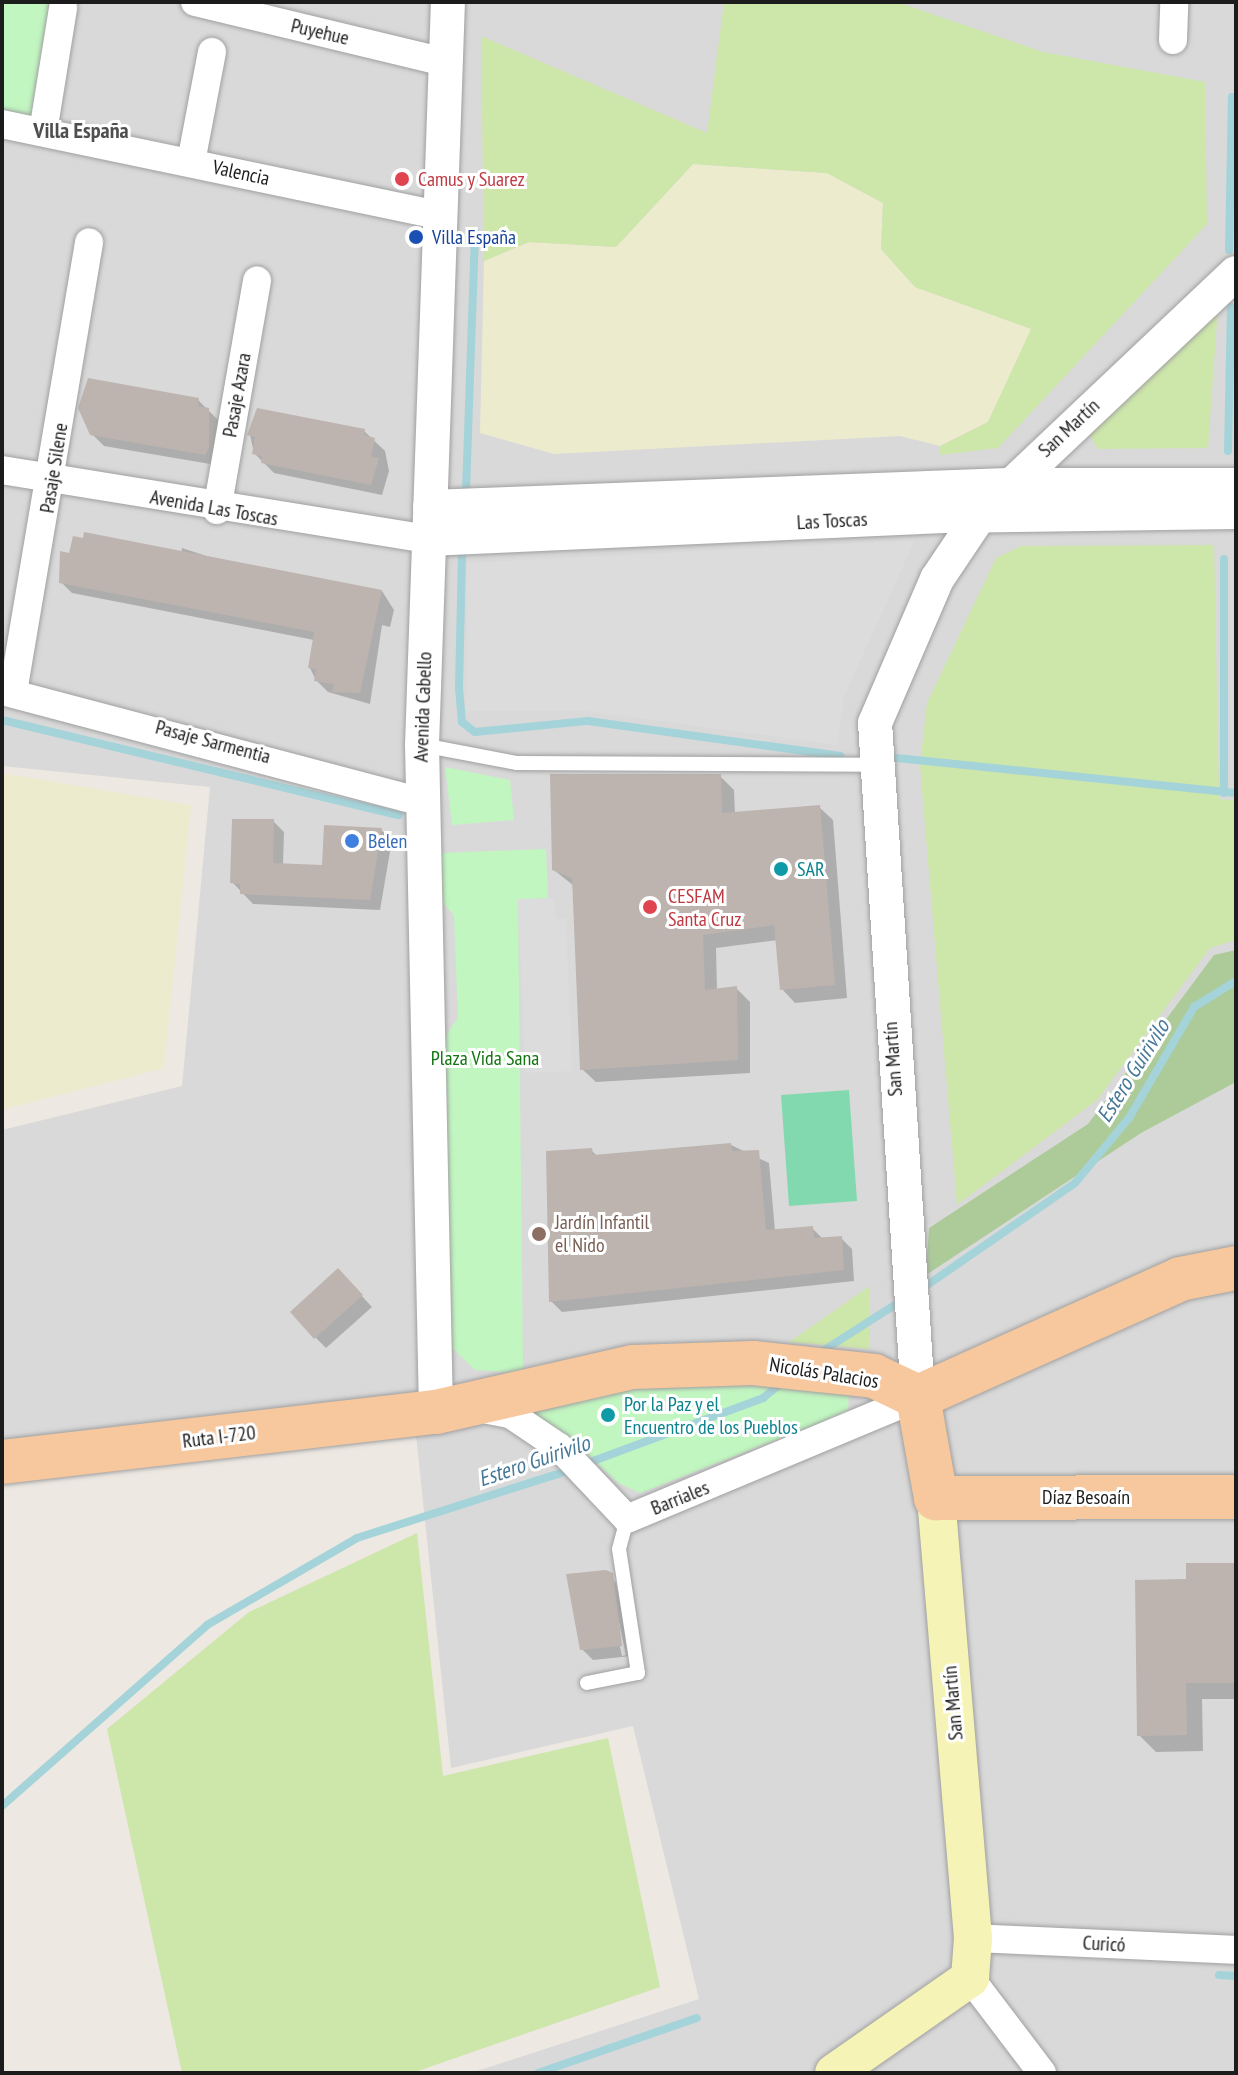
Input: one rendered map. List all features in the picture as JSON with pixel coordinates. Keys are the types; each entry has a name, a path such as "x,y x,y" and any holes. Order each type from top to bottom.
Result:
{"main road":[{"path":"918,1397 1180,1279 1236,1268"},
{"name":"Nicolás Palacios","path":"451,1409 633,1367 753,1363 874,1376 918,1397"},
{"name":"San Martín","path":"918,1397 936,1498 973,1938 970,1978"},
{"name":"Ruta I-720","path":"2,1462 451,1409"},
{"name":"Díaz Besoaín","path":"936,1498 1236,1497"},
{"path":"834,2073 970,1978"}],"street":[{"name":"Avenida Cabello","path":"448,2 421,802 451,1409"},
{"path":"1173,40 1174,2"},
{"name":"Puyehue","path":"213,4 445,62"},
{"path":"43,132 63,8"},
{"path":"191,162 212,52"},
{"name":"Valencia","path":"2,124 439,215"},
{"name":"Pasaje Silene","path":"8,691 53,480 89,242"},
{"name":"San Martín","path":"918,1397 910,1328 873,765 884,695 937,579 980,515 1008,485 1236,273"},
{"name":"Pasaje Azara","path":"217,510 257,280"},
{"name":"Avenida Las Toscas","path":"2,470 217,510 429,523"},
{"name":"Las Toscas","path":"429,523 1008,485 1236,485"},
{"name":"Las Toscas","path":"429,523 1236,512"},
{"name":"Pasaje Sarmentia","path":"8,691 421,802"},
{"name":"Barriales","path":"451,1409 510,1414 559,1447 627,1519 918,1397"},
{"name":"Curicó","path":"973,1938 1236,1950"},
{"path":"970,1978 1042,2073"}],"lane":[{"path":"422,745 517,763 873,765"},
{"path":"587,1683 638,1673 619,1549 627,1519"}],"shaded area":[{"path":"2,2 1236,2 1236,2073 471,2073 699,1999 633,1726 451,1768 412,1397 3,1447 2,1130 182,1086 210,787 2,766"},
{"path":"915,540 843,699 838,745 586,711 466,711 467,563"},
{"path":"554,898 556,919 566,919 572,1071 525,1073 518,899"}],"green space":[{"path":"2,2 55,2 36,120 2,121"},
{"path":"724,2 897,2 1043,52 1205,82 1207,224 998,448 940,455 940,446 988,422 1031,329 915,287 881,249 883,203 827,173 693,164 616,247 529,242 484,261 481,36 707,133"},
{"path":"693,164 827,173 883,203 881,249 915,287 1032,329 988,422 940,446 900,436 554,454 480,433 484,261 529,242 616,247"},
{"path":"1218,306 1208,448 1098,449 1087,431"},
{"path":"1214,545 1219,799 1236,801 1236,940 1210,948 1097,1100 957,1205 920,766 927,703 996,558 1021,546"},
{"path":"445,767 510,780 514,820 452,825"},
{"path":"2,773 191,805 164,1068 2,1110"},
{"name":"Plaza Vida Sana","path":"546,849 548,898 518,900 523,1373 475,1370 446,1342 445,1037 458,1018 454,915 442,902 439,853"},
{"path":"1236,950 1236,1082 1141,1133 926,1275 929,1228 1088,1124 1214,955"},
{"path":"849,1090 857,1201 789,1206 781,1095"},
{"path":"870,1286 870,1349 789,1342"},
{"path":"637,1379 849,1392 848,1412 640,1493 618,1483 573,1440 544,1428 530,1409"},
{"path":"417,1533 443,1776 608,1738 660,1987 412,2073 182,2073 107,1729 249,1612"}],"building":[{"path":"88,378 199,398 198,406 209,408 209,448 205,455 90,435 78,408"},
{"path":"257,408 365,429 364,435 375,438 371,457 379,458 371,485 261,463 262,456 252,454 255,437 247,435"},
{"path":"84,532 382,590 360,693 332,692 334,684 314,681 316,669 308,668 314,632 59,583 60,551 69,553 73,536 83,538"},
{"name":"CESFAM Santa Cruz","path":"550,774 721,774 722,813 820,805 835,985 780,990 774,925 703,935 705,990 737,986 738,1060 580,1070 572,878 552,870"},
{"path":"232,819 274,819 273,863 322,865 324,825 382,828 370,900 240,894 240,884 230,883"},
{"path":"731,1143 732,1151 759,1150 766,1230 813,1226 814,1238 842,1236 844,1270 549,1302 546,1151 592,1148 593,1155"},
{"path":"338,1268 363,1295 314,1339 290,1312"},
{"path":"1186,1563 1236,1563 1236,1683 1186,1683 1187,1735 1137,1736 1135,1580 1186,1579"},
{"path":"606,1570 613,1573 622,1646 580,1650 566,1574"}],"waterway":[{"path":"1229,250 1232,97"},
{"path":"466,491 475,231"},
{"path":"1228,451 1231,307"},
{"path":"462,555 459,688 462,722 475,732 588,721 841,756"},
{"path":"1224,559 1224,793"},
{"path":"2,720 399,815"},
{"path":"887,757 1236,793"},
{"name":"Estero Guirivilo","path":"920,1290 1075,1183 1129,1118 1194,1007 1236,981"},
{"name":"Estero Guirivilo","path":"818,1354 904,1299"},
{"name":"Estero Guirivilo","path":"2,1806 207,1625 357,1538 558,1474 763,1398 783,1382"},
{"path":"1219,1975 1236,1976"},
{"path":"538,2073 697,2018"}],"place":[{"name":"Camus y Suarez","path":"402,179"},
{"name":"Villa España","path":"416,237"},
{"name":"Belen","path":"352,841"},
{"name":"SAR","path":"781,869"},
{"name":"CESFAM Santa Cruz","path":"650,907"},
{"name":"Jardín Infantil el Nido","path":"539,1234"},
{"name":"Por la Paz y el Encuentro de los Pueblos","path":"608,1415"}],"district":[{"name":"Villa España","path":"81,131"}]}
